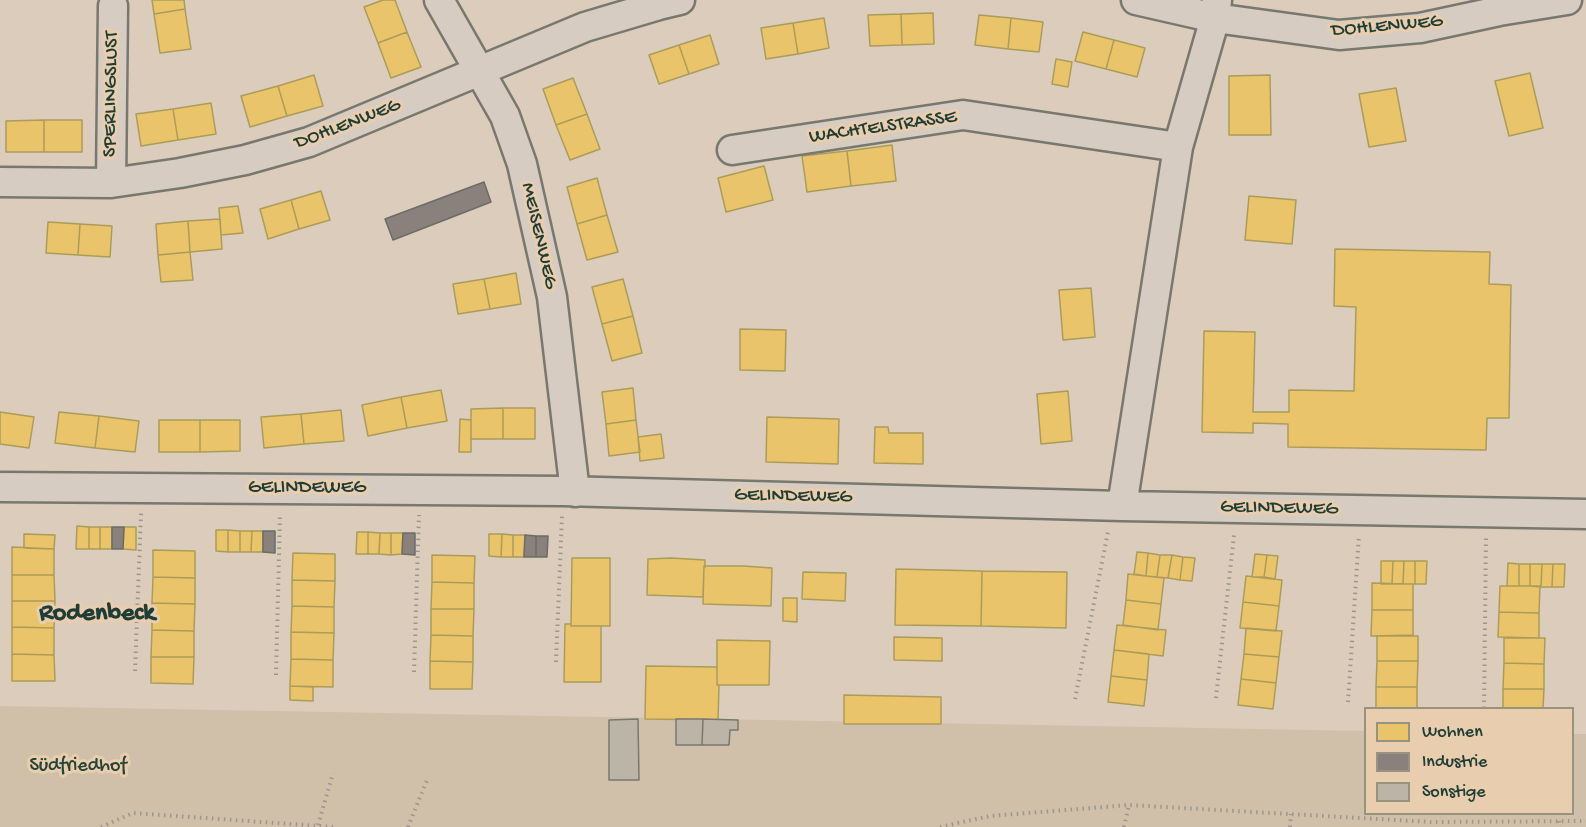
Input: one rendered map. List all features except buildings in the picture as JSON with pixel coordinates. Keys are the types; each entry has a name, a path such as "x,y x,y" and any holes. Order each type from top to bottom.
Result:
{"street":[{"name":"MEISENWEG","path":"439,0 505,116 522,164 552,297 569,492"},
{"name":"DOHLENWEG","path":"0,182 111,183 180,173 245,160 309,142 585,27 659,4 680,0"},
{"name":"DOHLENWEG","path":"1136,0 1216,9 1339,35 1420,28 1499,11 1567,0"},
{"name":"SPERLINGSLUST","path":"111,183 113,6"},
{"path":"1118,506 1178,147 1216,9"},
{"name":"WACHTELSTRASSE","path":"732,150 963,115 1178,147"},
{"name":"GELINDEWEG","path":"0,487 569,492 1118,506 1586,514"}],"path":[{"path":"135,671 142,488"},
{"path":"276,675 281,489"},
{"path":"414,672 420,490"},
{"path":"556,662 569,492"},
{"path":"1075,699 1118,506"},
{"path":"1216,698 1237,508"},
{"path":"1348,702 1360,510"},
{"path":"1484,707 1487,513"},
{"path":"318,825 333,773"},
{"path":"408,827 427,780"},
{"path":"1124,827 1129,805"},
{"path":"940,827 990,816 1129,805 1431,824 1586,821"},
{"path":"101,827 133,813 334,827"},
{"path":"1290,827 1291,814"},
{"path":"1559,821 1560,827"}],"green space":[{"name":"Südfriedhof","path":"0,706 1364,731 1364,815 1574,815 1574,734 1586,734 1586,827 0,827"}],"district":[{"name":"Rodenbeck","path":"97,615"}]}
